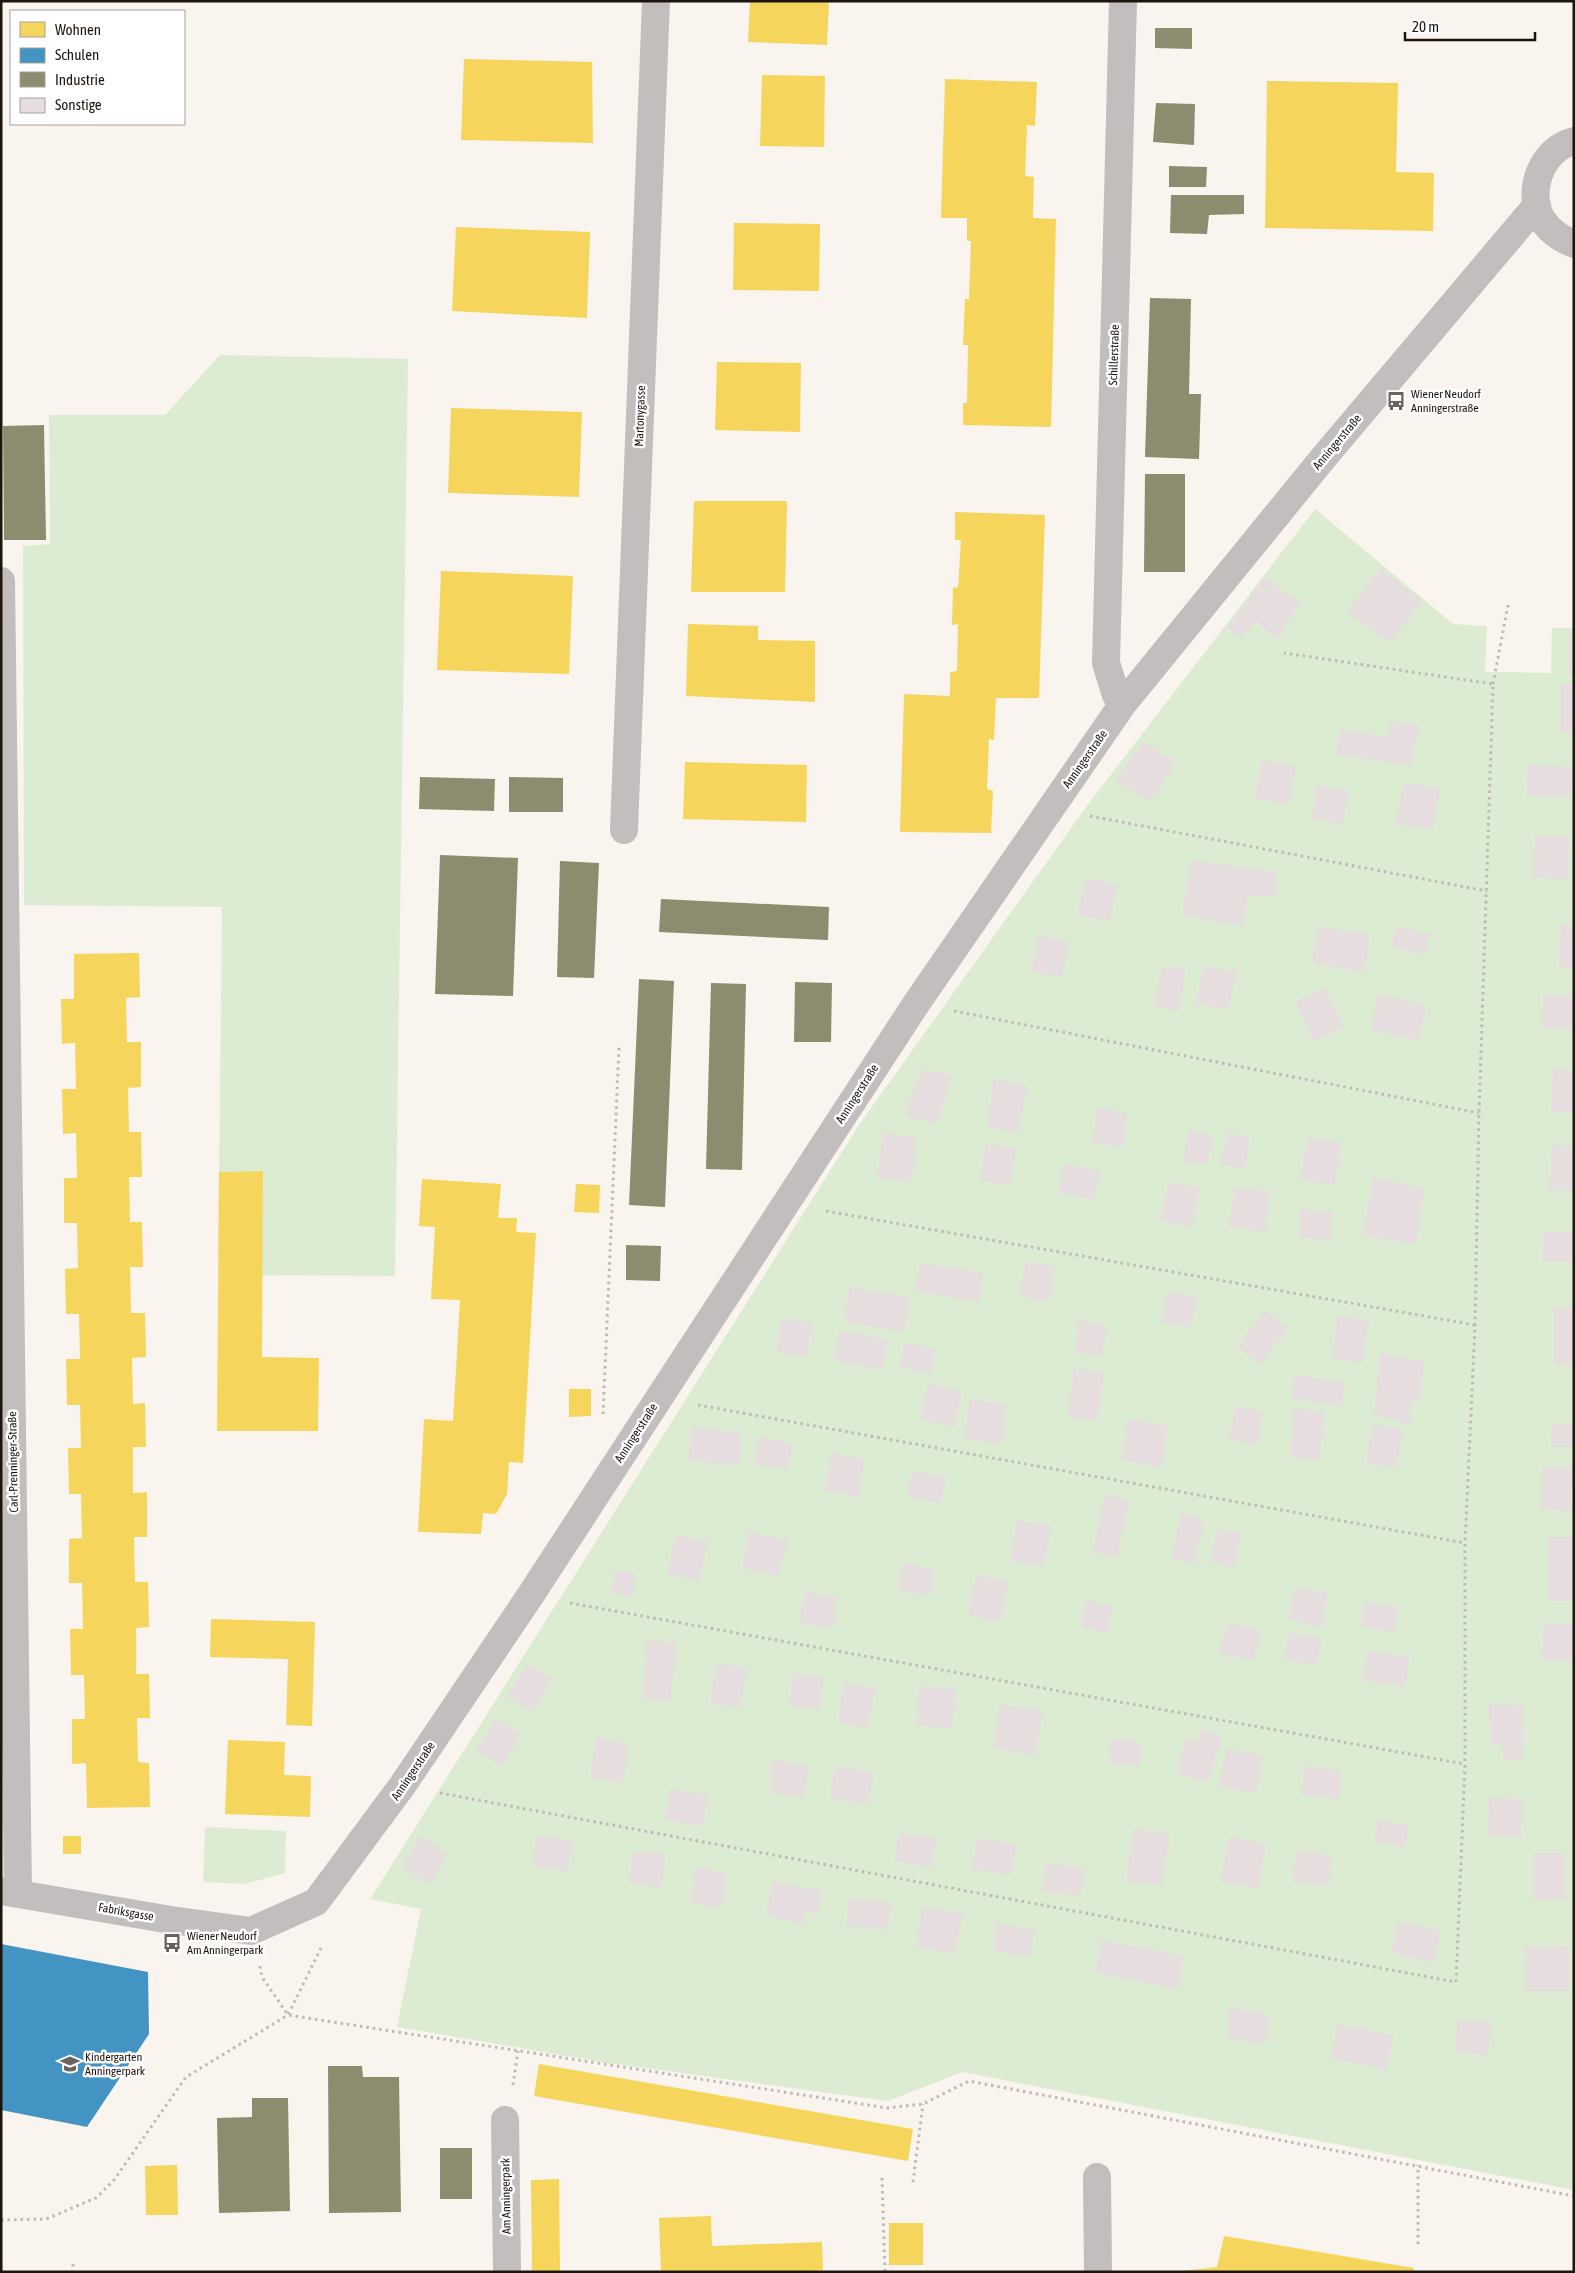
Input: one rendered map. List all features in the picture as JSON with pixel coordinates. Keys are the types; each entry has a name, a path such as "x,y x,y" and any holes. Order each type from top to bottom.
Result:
{"street":[{"name":"Martonygasse","path":"624,830 656,1"},
{"name":"Schillerstraße","path":"1122,705 1116,695 1106,663 1123,1"},
{"name":"Anningerstraße","path":"1486,262 1562,237 1542,219 1537,204 1537,182 1546,160 1557,150 1574,141"},
{"name":"Anningerstraße","path":"251,1931 316,1902 402,1786 530,1596 916,1004 1122,705 1324,457 1486,262 1537,204"},
{"name":"Carl-Prenninger-Straße","path":"1,581 10,1892"},
{"name":"Fabriksgasse","path":"10,1892 251,1931"},
{"name":"Am Anningerpark","path":"505,2120 507,2272"},
{"path":"1097,2177 1098,2272"}],"path":[{"path":"402,1786 1456,1982 1465,1764 1465,1543 1475,1325 1479,1113 1493,684 1508,604"},
{"path":"1284,653 1493,684"},
{"path":"1050,809 1487,891"},
{"path":"916,1004 1479,1113"},
{"path":"613,1468 603,1457 603,1419 619,1047"},
{"path":"785,1204 1475,1325"},
{"path":"658,1398 1465,1543"},
{"path":"530,1596 1465,1764"},
{"path":"251,1931 262,1976 288,2015 886,2108 923,2104 970,2081 1574,2196"},
{"path":"1,2220 46,2219 96,2198 114,2180 186,2077 288,2015 321,1948"},
{"path":"913,2182 923,2104"},
{"path":"1418,2165 1418,2244"},
{"path":"882,2178 885,2272"},
{"path":"73,2264 74,2272"}],"green space":[{"path":"220,355 408,359 395,1276 218,1275 222,907 24,905 23,546 50,544 49,415 165,415"},
{"path":"1315,509 1453,624 1487,626 1485,672 1551,673 1552,628 1574,628 1574,2190 962,2072 888,2101 608,2063 397,2027 421,1909 370,1899 861,1122 1089,803"},
{"path":"205,1827 286,1831 285,1873 245,1884 203,1882"}],"building: Wohnen":[{"path":"750,1 829,1 827,45 748,42"},
{"path":"464,59 592,62 593,143 461,140"},
{"path":"762,75 825,76 824,147 760,146"},
{"path":"945,79 1037,82 1035,126 1027,125 1025,176 1034,177 1033,218 1056,219 1051,427 963,425 963,403 967,403 968,345 963,345 965,299 969,299 971,241 967,241 967,218 941,218"},
{"path":"1267,81 1398,83 1396,172 1434,173 1433,231 1265,228"},
{"path":"734,223 820,224 819,291 733,290"},
{"path":"456,227 590,232 587,318 452,311"},
{"path":"717,362 801,363 800,432 715,430"},
{"path":"451,408 582,412 579,497 448,493"},
{"path":"694,501 787,501 785,592 691,592"},
{"path":"955,512 1045,515 1039,698 996,698 994,740 989,739 987,789 993,791 991,833 900,832 904,694 950,696 950,672 957,671 958,624 952,625 953,587 958,588 961,540 955,540"},
{"path":"441,571 573,576 569,674 437,670"},
{"path":"688,624 758,626 758,640 815,641 815,702 686,696"},
{"path":"685,762 807,765 806,822 683,819"},
{"path":"139,953 140,997 126,998 127,1042 141,1042 141,1087 128,1088 129,1132 141,1132 142,1177 129,1177 130,1222 142,1222 143,1267 130,1267 131,1313 145,1313 146,1357 132,1358 133,1404 145,1403 146,1447 133,1447 133,1493 147,1492 147,1537 134,1537 135,1582 148,1582 149,1627 136,1628 136,1674 149,1674 150,1718 137,1718 138,1762 149,1763 150,1807 87,1808 86,1763 72,1764 72,1719 85,1719 84,1675 71,1675 70,1629 83,1629 82,1583 69,1583 69,1539 82,1538 81,1494 69,1494 68,1448 81,1448 80,1405 67,1405 66,1359 80,1359 79,1314 66,1314 65,1269 78,1268 77,1223 64,1223 64,1178 77,1178 76,1133 63,1134 62,1089 76,1089 75,1043 62,1044 61,999 74,999 74,954"},
{"path":"263,1171 262,1357 319,1358 318,1431 217,1431 219,1172"},
{"path":"422,1179 501,1184 498,1218 517,1218 516,1232 536,1233 523,1463 509,1462 507,1494 496,1514 483,1513 481,1534 418,1532 424,1419 453,1421 460,1300 431,1299 435,1227 419,1226"},
{"path":"576,1184 600,1185 599,1213 574,1212"},
{"path":"569,1389 591,1389 591,1416 569,1417"},
{"path":"211,1619 315,1622 312,1726 286,1725 288,1659 210,1657"},
{"path":"228,1740 285,1742 284,1775 311,1776 310,1817 225,1814"},
{"path":"63,1836 81,1836 81,1854 63,1854"},
{"path":"539,2064 913,2129 908,2161 534,2096"},
{"path":"177,2165 178,2215 146,2215 145,2166"},
{"path":"559,2179 560,2272 532,2272 531,2180"},
{"path":"711,2216 712,2246 822,2242 823,2270 795,2272 661,2272 659,2218"},
{"path":"889,2223 923,2223 923,2265 889,2265"},
{"path":"1224,2236 1414,2268 1414,2272 1173,2272 1217,2267"}],"building: Schulen":[{"name":"Kindergarten Anningerpark","path":"1,1944 148,1972 149,2034 87,2127 1,2110"}],"building: Industrie":[{"path":"1155,28 1192,28 1192,49 1155,48"},
{"path":"1156,103 1195,104 1194,145 1153,142"},
{"path":"1169,166 1207,167 1206,187 1169,187"},
{"path":"1171,195 1244,195 1244,214 1209,215 1207,234 1170,233"},
{"path":"1150,298 1191,299 1189,394 1201,394 1199,459 1145,457"},
{"path":"44,425 46,540 4,540 3,426"},
{"path":"1145,474 1185,474 1185,572 1144,572"},
{"path":"420,777 495,779 494,811 419,809"},
{"path":"509,777 563,778 563,812 509,812"},
{"path":"440,855 518,858 513,996 435,994"},
{"path":"560,861 599,863 594,978 557,977"},
{"path":"661,899 829,907 828,940 659,932"},
{"path":"639,979 674,981 665,1207 629,1205"},
{"path":"795,982 832,983 831,1042 794,1042"},
{"path":"711,983 746,984 742,1170 706,1169"},
{"path":"626,1245 661,1246 660,1281 626,1280"},
{"path":"328,2066 362,2066 363,2077 399,2077 401,2212 329,2213"},
{"path":"252,2098 288,2098 290,2211 219,2213 217,2118 252,2117"},
{"path":"440,2148 472,2148 472,2199 440,2199"}],"building: Sonstige":[{"path":"1380,568 1422,600 1390,643 1347,612"},
{"path":"1265,577 1300,603 1277,639 1256,621 1240,638 1227,628"},
{"path":"1570,633 1574,633 1574,675 1569,675"},
{"path":"1561,683 1574,684 1574,733 1561,733"},
{"path":"1391,721 1419,725 1411,766 1336,754 1339,729 1388,737"},
{"path":"1143,741 1176,764 1149,802 1116,780"},
{"path":"1262,760 1296,767 1289,804 1255,798"},
{"path":"1528,765 1572,767 1571,797 1527,796"},
{"path":"1404,782 1440,789 1432,830 1396,824"},
{"path":"1317,785 1348,790 1343,824 1311,819"},
{"path":"1535,836 1569,836 1568,879 1534,878"},
{"path":"1191,860 1276,872 1273,897 1248,895 1243,926 1182,915"},
{"path":"1086,878 1118,885 1110,922 1078,915"},
{"path":"1561,925 1574,926 1574,968 1559,968"},
{"path":"1319,926 1370,935 1364,972 1312,963"},
{"path":"1396,926 1430,934 1425,955 1391,946"},
{"path":"1039,936 1069,942 1062,978 1031,972"},
{"path":"1162,966 1186,969 1179,1011 1154,1007"},
{"path":"1203,966 1236,972 1228,1010 1196,1003"},
{"path":"1325,988 1344,1027 1314,1042 1295,1002"},
{"path":"1378,994 1427,1005 1419,1040 1371,1030"},
{"path":"1543,994 1574,995 1574,1029 1542,1029"},
{"path":"1553,1069 1574,1071 1574,1113 1551,1112"},
{"path":"921,1070 953,1075 937,1124 905,1116"},
{"path":"994,1079 1027,1085 1018,1133 987,1127"},
{"path":"1098,1107 1128,1113 1122,1148 1092,1142"},
{"path":"1188,1131 1212,1135 1208,1165 1183,1162"},
{"path":"883,1133 917,1137 911,1183 877,1178"},
{"path":"1227,1133 1250,1137 1245,1169 1221,1165"},
{"path":"1307,1137 1341,1142 1334,1185 1301,1180"},
{"path":"986,1144 1016,1148 1011,1185 981,1181"},
{"path":"1552,1145 1574,1146 1574,1191 1550,1190"},
{"path":"1063,1164 1099,1171 1094,1200 1058,1193"},
{"path":"1373,1178 1425,1188 1415,1245 1363,1235"},
{"path":"1168,1182 1200,1188 1192,1227 1160,1221"},
{"path":"1235,1187 1271,1192 1265,1232 1229,1227"},
{"path":"1301,1209 1333,1212 1330,1240 1298,1237"},
{"path":"1544,1231 1574,1232 1574,1262 1543,1262"},
{"path":"1026,1262 1055,1266 1049,1302 1020,1296"},
{"path":"920,1263 984,1273 979,1302 915,1291"},
{"path":"850,1287 909,1297 903,1332 844,1322"},
{"path":"1167,1292 1196,1296 1191,1327 1162,1323"},
{"path":"1554,1308 1574,1308 1574,1365 1554,1365"},
{"path":"1266,1310 1288,1328 1260,1364 1237,1346"},
{"path":"1338,1316 1369,1320 1363,1363 1332,1359"},
{"path":"782,1318 812,1323 806,1358 776,1352"},
{"path":"1079,1320 1107,1325 1102,1356 1074,1352"},
{"path":"840,1330 888,1340 882,1370 834,1360"},
{"path":"904,1342 936,1348 931,1374 899,1367"},
{"path":"1380,1354 1424,1361 1421,1398 1413,1399 1409,1425 1374,1414"},
{"path":"1074,1368 1104,1372 1098,1420 1068,1417"},
{"path":"1294,1374 1345,1383 1342,1407 1291,1398"},
{"path":"928,1384 962,1391 955,1427 920,1420"},
{"path":"970,1399 1007,1405 1001,1444 964,1438"},
{"path":"1235,1406 1263,1411 1258,1444 1230,1440"},
{"path":"1295,1408 1325,1412 1319,1461 1289,1457"},
{"path":"1128,1419 1168,1426 1161,1467 1121,1460"},
{"path":"1373,1424 1403,1429 1396,1468 1366,1463"},
{"path":"1552,1424 1574,1424 1574,1447 1551,1447"},
{"path":"692,1427 742,1433 739,1466 688,1460"},
{"path":"759,1437 792,1443 788,1470 754,1464"},
{"path":"832,1453 864,1459 858,1496 825,1490"},
{"path":"1574,1466 1574,1490 1571,1490 1570,1511 1541,1509 1543,1467"},
{"path":"913,1471 946,1478 941,1504 907,1497"},
{"path":"1105,1495 1130,1500 1117,1557 1092,1552"},
{"path":"1181,1514 1204,1519 1195,1564 1172,1559"},
{"path":"1017,1520 1051,1526 1044,1567 1010,1561"},
{"path":"1218,1528 1241,1533 1234,1568 1211,1562"},
{"path":"749,1532 788,1540 779,1576 742,1568"},
{"path":"675,1535 708,1541 700,1581 667,1574"},
{"path":"1548,1537 1574,1537 1574,1601 1548,1601"},
{"path":"903,1563 934,1569 929,1596 898,1590"},
{"path":"614,1571 635,1573 633,1596 612,1594"},
{"path":"976,1575 1009,1582 1001,1622 968,1615"},
{"path":"1295,1587 1328,1593 1321,1627 1289,1620"},
{"path":"806,1592 838,1598 832,1629 799,1622"},
{"path":"1086,1600 1113,1606 1107,1633 1080,1627"},
{"path":"1365,1602 1399,1607 1395,1632 1361,1627"},
{"path":"1227,1622 1261,1631 1253,1661 1220,1653"},
{"path":"1544,1623 1574,1624 1574,1662 1542,1661"},
{"path":"1290,1633 1322,1639 1316,1666 1284,1659"},
{"path":"647,1640 676,1643 670,1701 642,1698"},
{"path":"1367,1650 1410,1657 1405,1687 1362,1680"},
{"path":"717,1663 747,1668 740,1708 710,1703"},
{"path":"528,1664 553,1679 532,1712 507,1697"},
{"path":"794,1673 824,1678 819,1710 789,1706"},
{"path":"844,1683 875,1688 868,1728 838,1723"},
{"path":"920,1686 956,1690 951,1729 916,1725"},
{"path":"1000,1704 1043,1711 1036,1755 993,1748"},
{"path":"1489,1704 1524,1706 1522,1761 1503,1760 1502,1745 1490,1745"},
{"path":"495,1719 522,1734 502,1766 476,1751"},
{"path":"1202,1729 1221,1735 1209,1782 1177,1774 1186,1739 1198,1740"},
{"path":"596,1738 629,1744 623,1783 590,1778"},
{"path":"1112,1738 1142,1743 1139,1766 1108,1762"},
{"path":"1226,1749 1263,1755 1256,1793 1219,1787"},
{"path":"772,1759 809,1767 805,1798 770,1792 773,1773 768,1770"},
{"path":"1305,1766 1342,1771 1338,1799 1301,1795"},
{"path":"835,1767 874,1772 868,1804 830,1798"},
{"path":"669,1789 708,1795 703,1826 665,1820"},
{"path":"1489,1798 1522,1799 1521,1837 1488,1836"},
{"path":"1378,1820 1409,1825 1405,1847 1374,1842"},
{"path":"1134,1829 1170,1834 1162,1886 1126,1881"},
{"path":"899,1833 937,1839 931,1868 894,1861"},
{"path":"420,1836 448,1853 430,1884 401,1867"},
{"path":"536,1836 572,1840 568,1871 533,1867"},
{"path":"1229,1837 1266,1844 1259,1888 1221,1882"},
{"path":"977,1838 1016,1844 1011,1875 972,1869"},
{"path":"634,1850 666,1855 661,1888 629,1883"},
{"path":"1298,1850 1333,1856 1328,1886 1292,1881"},
{"path":"1533,1853 1564,1853 1565,1900 1533,1900"},
{"path":"1046,1863 1085,1869 1080,1896 1041,1891"},
{"path":"696,1867 727,1873 721,1908 690,1903"},
{"path":"773,1881 821,1891 818,1912 807,1911 803,1924 766,1916"},
{"path":"849,1898 890,1903 887,1930 846,1926"},
{"path":"923,1907 963,1913 955,1954 916,1947"},
{"path":"1399,1921 1441,1931 1433,1963 1392,1952"},
{"path":"997,1923 1035,1930 1030,1957 993,1951"},
{"path":"1101,1940 1184,1956 1178,1989 1095,1973"},
{"path":"1569,1946 1569,1991 1526,1991 1525,1947"},
{"path":"1231,2008 1270,2015 1264,2044 1226,2037"},
{"path":"1458,2019 1492,2022 1488,2055 1455,2052"},
{"path":"1337,2024 1394,2035 1387,2069 1331,2059"}],"place":[{"name":"Wiener Neudorf Anningerstraße","path":"1396,401"},
{"name":"Wiener Neudorf Am Anningerpark","path":"172,1943"},
{"name":"Kindergarten Anningerpark","path":"70,2064"}]}
